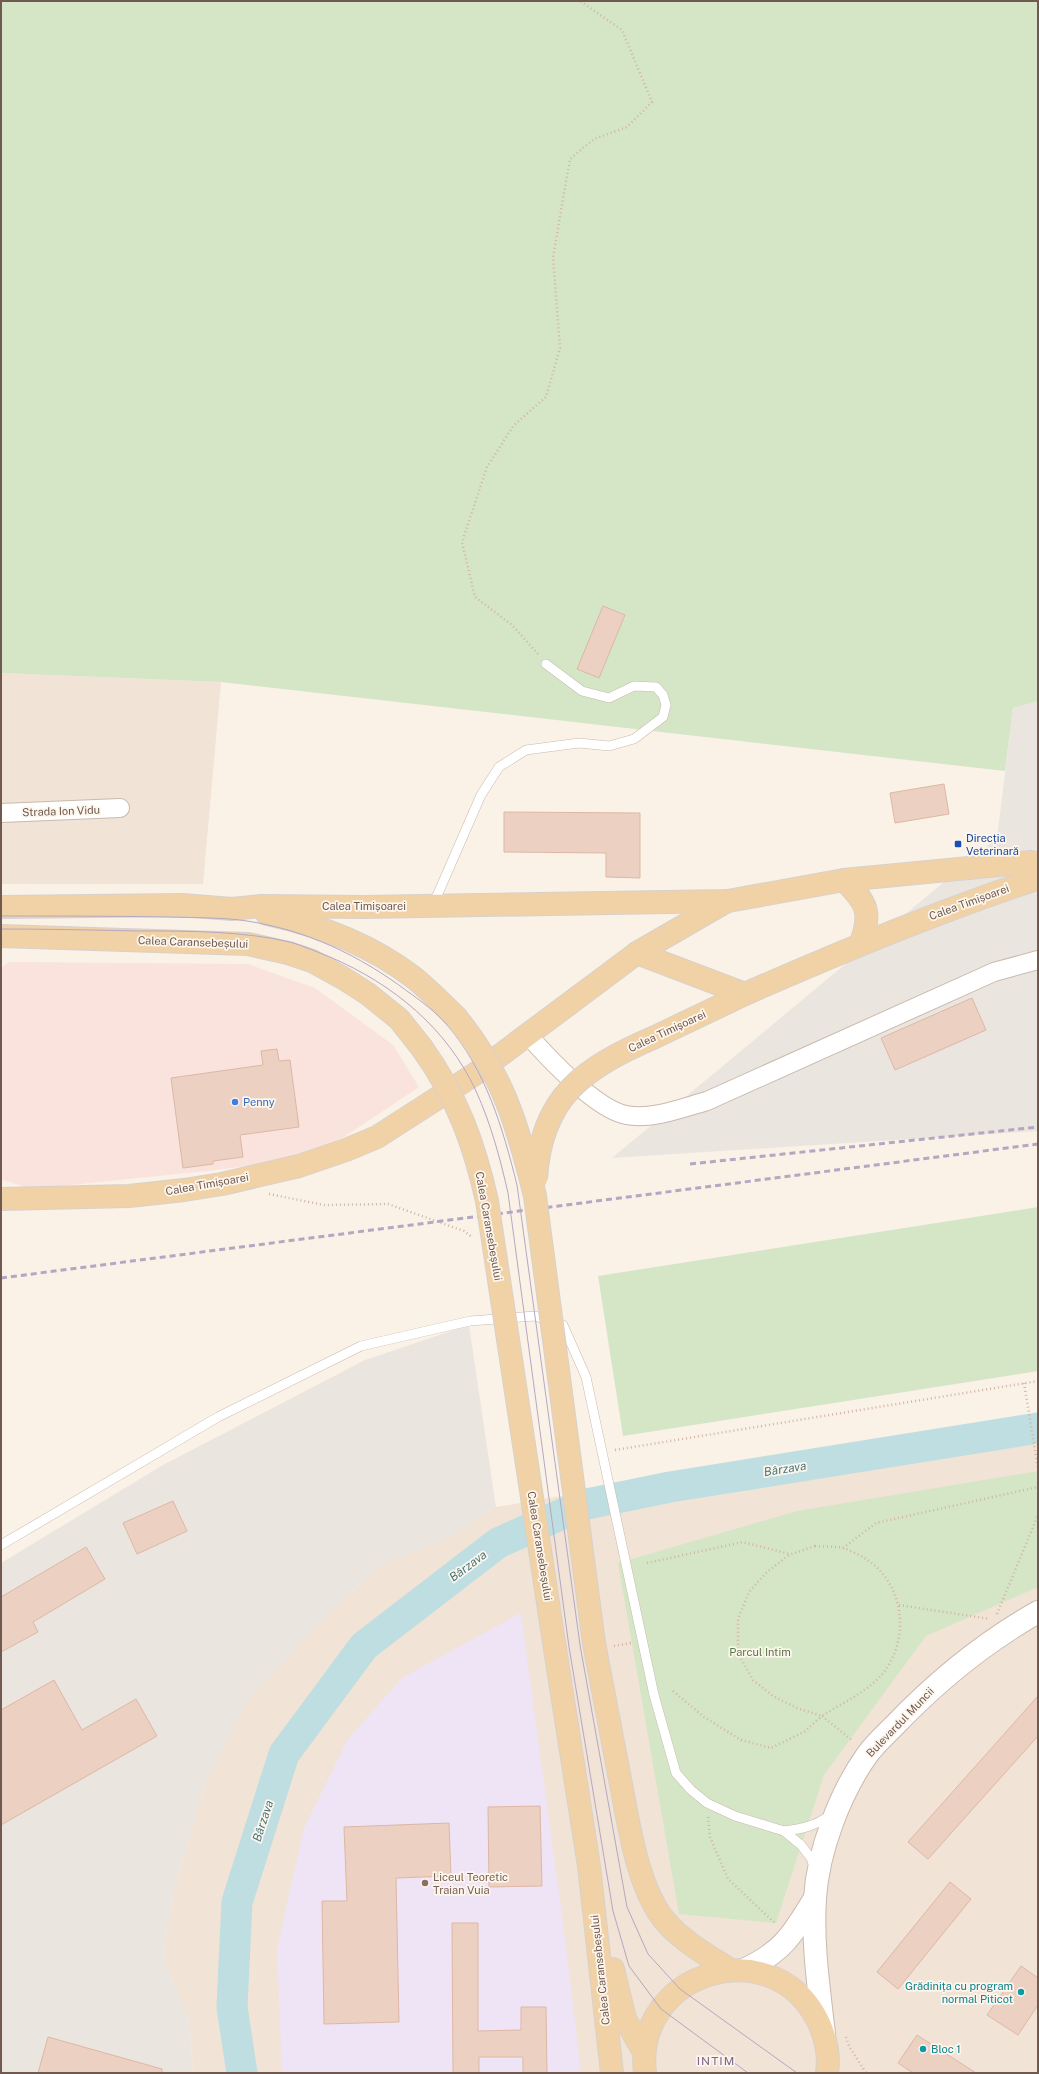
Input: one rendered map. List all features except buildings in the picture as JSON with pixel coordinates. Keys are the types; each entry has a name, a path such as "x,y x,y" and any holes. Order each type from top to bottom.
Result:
{"main road":[{"name":"Calea Timișoarei","path":"1,907 182,905 232,909 261,906 433,906 728,900 844,880 1031,862 1038,864"},
{"name":"Calea Timișoarei","path":"535,1196 540,1146 544,1128 558,1103 581,1078 602,1063 745,994 861,943 961,904 1032,880 1038,875"},
{"path":"844,880 865,904 868,915 861,943"},
{"name":"Calea Timișoarei","path":"1,1199 95,1198 144,1194 222,1184 299,1166 346,1150 377,1136 475,1074 637,953 728,900"},
{"path":"232,909 291,920 360,945 389,961 413,978 456,1017 484,1055 500,1085 512,1112 522,1142 535,1196 632,1838 646,1885 656,1906 666,1921 704,1954 737,1970 771,1976 794,1990 812,2009 824,2034 829,2062 827,2073"},
{"path":"673,932 676,968"},
{"name":"Calea Caransebeșului","path":"6,939 248,944 288,953 312,961 368,994 399,1019 439,1072 464,1122 478,1160 487,1201 589,1866 612,2073"},
{"path":"637,953 745,994"},
{"name":"Calea Caransebeșului","path":"589,1866 625,2019 643,2066"},
{"path":"643,2066 650,2030 661,2009 670,1998 696,1979 713,1973 737,1970"}],"street":[{"name":"Strada Ion Vidu","path":"1,813 120,808"},
{"path":"528,1035 544,1052 600,1102 615,1112 627,1115 644,1116 677,1110 707,1101 994,972 1038,960"},
{"name":"Bulevardul Muncii","path":"824,2034 815,1948 815,1898 818,1875 826,1843 852,1779 868,1754 918,1700 960,1666 1021,1622 1038,1612"},
{"name":"Bulevardul Muncii","path":"737,1970 765,1960 791,1937 815,1898"}],"lane":[{"path":"433,906 481,795 499,767 526,750 579,744 609,746 634,739 663,717 666,705 663,695 656,687 634,686 609,698 582,691 546,664"},
{"path":"1,1545 218,1417 361,1346 470,1321 535,1316 563,1325 586,1377 654,1695 676,1773 691,1790 707,1802 736,1816 784,1831 801,1845 811,1858 818,1875"},
{"path":"784,1831 807,1828 822,1821 839,1808"}],"path":[{"path":"546,664 512,625 475,597 462,542 487,467 514,425 546,397 560,348 554,256 570,159 594,139 627,127 652,102 622,30 580,1"},
{"path":"266,1193 324,1205 388,1204 464,1231 478,1240"},
{"path":"608,1451 1038,1381"},
{"path":"1024,1383 1038,1468"},
{"path":"843,1548 876,1523 1038,1487"},
{"path":"899,1605 995,1620 1038,1515"},
{"path":"647,1563 743,1542 789,1555"},
{"path":"673,1691 704,1717 741,1740 771,1748 804,1732 822,1716 865,1689 883,1673 895,1653 901,1629 899,1605 888,1580 869,1560 843,1548 816,1546 789,1555 767,1572 749,1592 738,1619 738,1653 753,1680 773,1696 797,1708 822,1716 855,1743"},
{"path":"604,1645 642,1641"},
{"path":"708,1815 710,1837 728,1879 778,1926"}],"shaded area":[{"path":"1,673 221,682 203,884 1,884"},
{"path":"1038,701 1038,1131 612,1158 997,838 1013,708"},
{"path":"9,962 248,964 315,988 393,1045 419,1087 344,1137 316,1151 287,1161 207,1171 31,1189 1,1179 1,968"},
{"path":"469,1325 496,1507 456,1535 380,1566 321,1620 245,1704 205,1785 175,1885 163,1954 190,2025 193,2073 1,2073 1,1563 163,1465 365,1360"},
{"path":"1038,1417 1038,2073 193,2073 190,2025 163,1954 175,1885 205,1785 245,1704 321,1620 380,1566 456,1535 496,1507"},
{"name":"Liceul Teoretic Traian Vuia","path":"521,1613 565,1938 581,2073 282,2073 277,1948 304,1828 348,1739 402,1678"}],"green space":[{"path":"1,1 1038,1 1038,701 1013,708 1005,771 221,682 1,673"},
{"path":"1038,1207 1038,1371 623,1436 598,1276"},
{"name":"Parcul Intim","path":"1038,1471 1038,1587 926,1636 824,1775 776,1923 679,1914 618,1563 797,1511"}],"waterway":[{"name":"Bârzava","path":"242,2073 232,2007 237,1902 284,1754 364,1646 498,1543 582,1505 670,1487 1038,1428"}],"tram line":[{"path":"1,916 217,918 269,925 331,946 370,966 389,978 433,1011 443,1020 461,1042 483,1081 491,1101 506,1143 517,1185 580,1645 627,1907 648,1954 680,1989 797,2073"},
{"path":"1,929 216,932 272,938 290,942 330,957 353,968 375,980 396,995 416,1010 434,1028 450,1047 464,1068 476,1091 491,1129 508,1193 569,1647 613,1911 629,1966 661,2009 748,2073"}],"railway":[{"path":"690,1164 1038,1127"},
{"path":"1,1278 1038,1144"}],"place":[{"name":"Direcția Veterinară","path":"958,844"},
{"name":"Penny","path":"235,1102"},
{"name":"Liceul Teoretic Traian Vuia","path":"425,1883"},
{"name":"Grădinița cu program normal Piticot","path":"1021,1992"},
{"name":"Bloc 1","path":"923,2049"}],"district":[{"name":"INTIM","path":"716,2061"}]}
